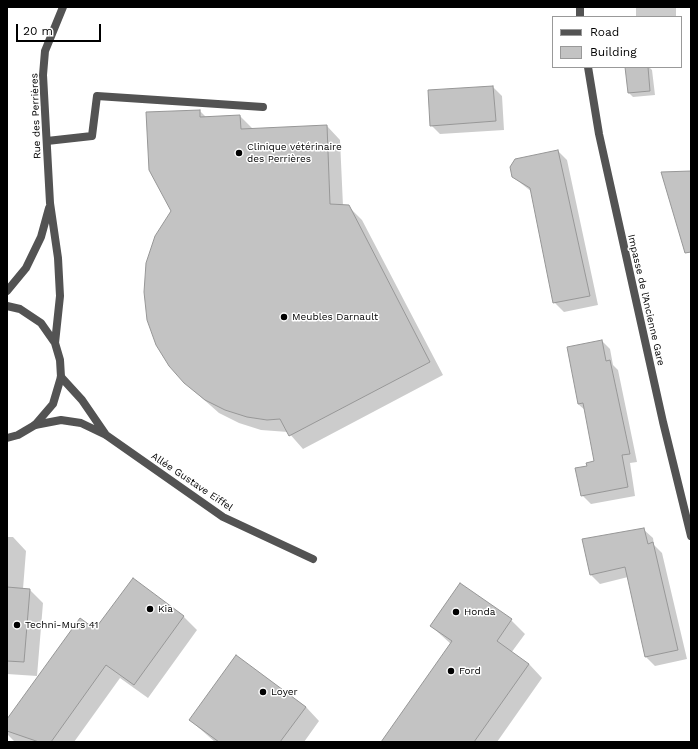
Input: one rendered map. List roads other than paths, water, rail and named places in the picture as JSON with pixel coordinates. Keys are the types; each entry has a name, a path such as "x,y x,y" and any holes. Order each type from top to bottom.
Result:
{"street":[{"name":"Rue des Perrières","path":"55,343 60,296 58,258 50,203 43,75 45,51 63,7"},
{"name":"Impasse de l’Ancienne Gare","path":"588,68 604,157 661,414 691,536"},
{"path":"47,141 92,136 97,96 263,107"},
{"name":"Rue des Perrières","path":"7,291 26,268 41,237 50,203"},
{"path":"7,306 20,309 41,323 55,343 60,360 61,377 53,404 35,425 18,435 7,438"},
{"path":"61,377 82,400 106,435"},
{"path":"35,425 61,420 81,423 106,435"},
{"name":"Allée Gustave Eiffel","path":"106,435 222,517 313,559"}],"place":[{"name":"Clinique vétérinaire des Perrières","path":"239,153"},
{"name":"Meubles Darnault","path":"284,317"},
{"name":"Kia","path":"150,609"},
{"name":"Honda","path":"456,612"},
{"name":"Techni-Murs 41","path":"17,625"},
{"name":"Ford","path":"451,671"},
{"name":"Loyer","path":"263,692"}]}
